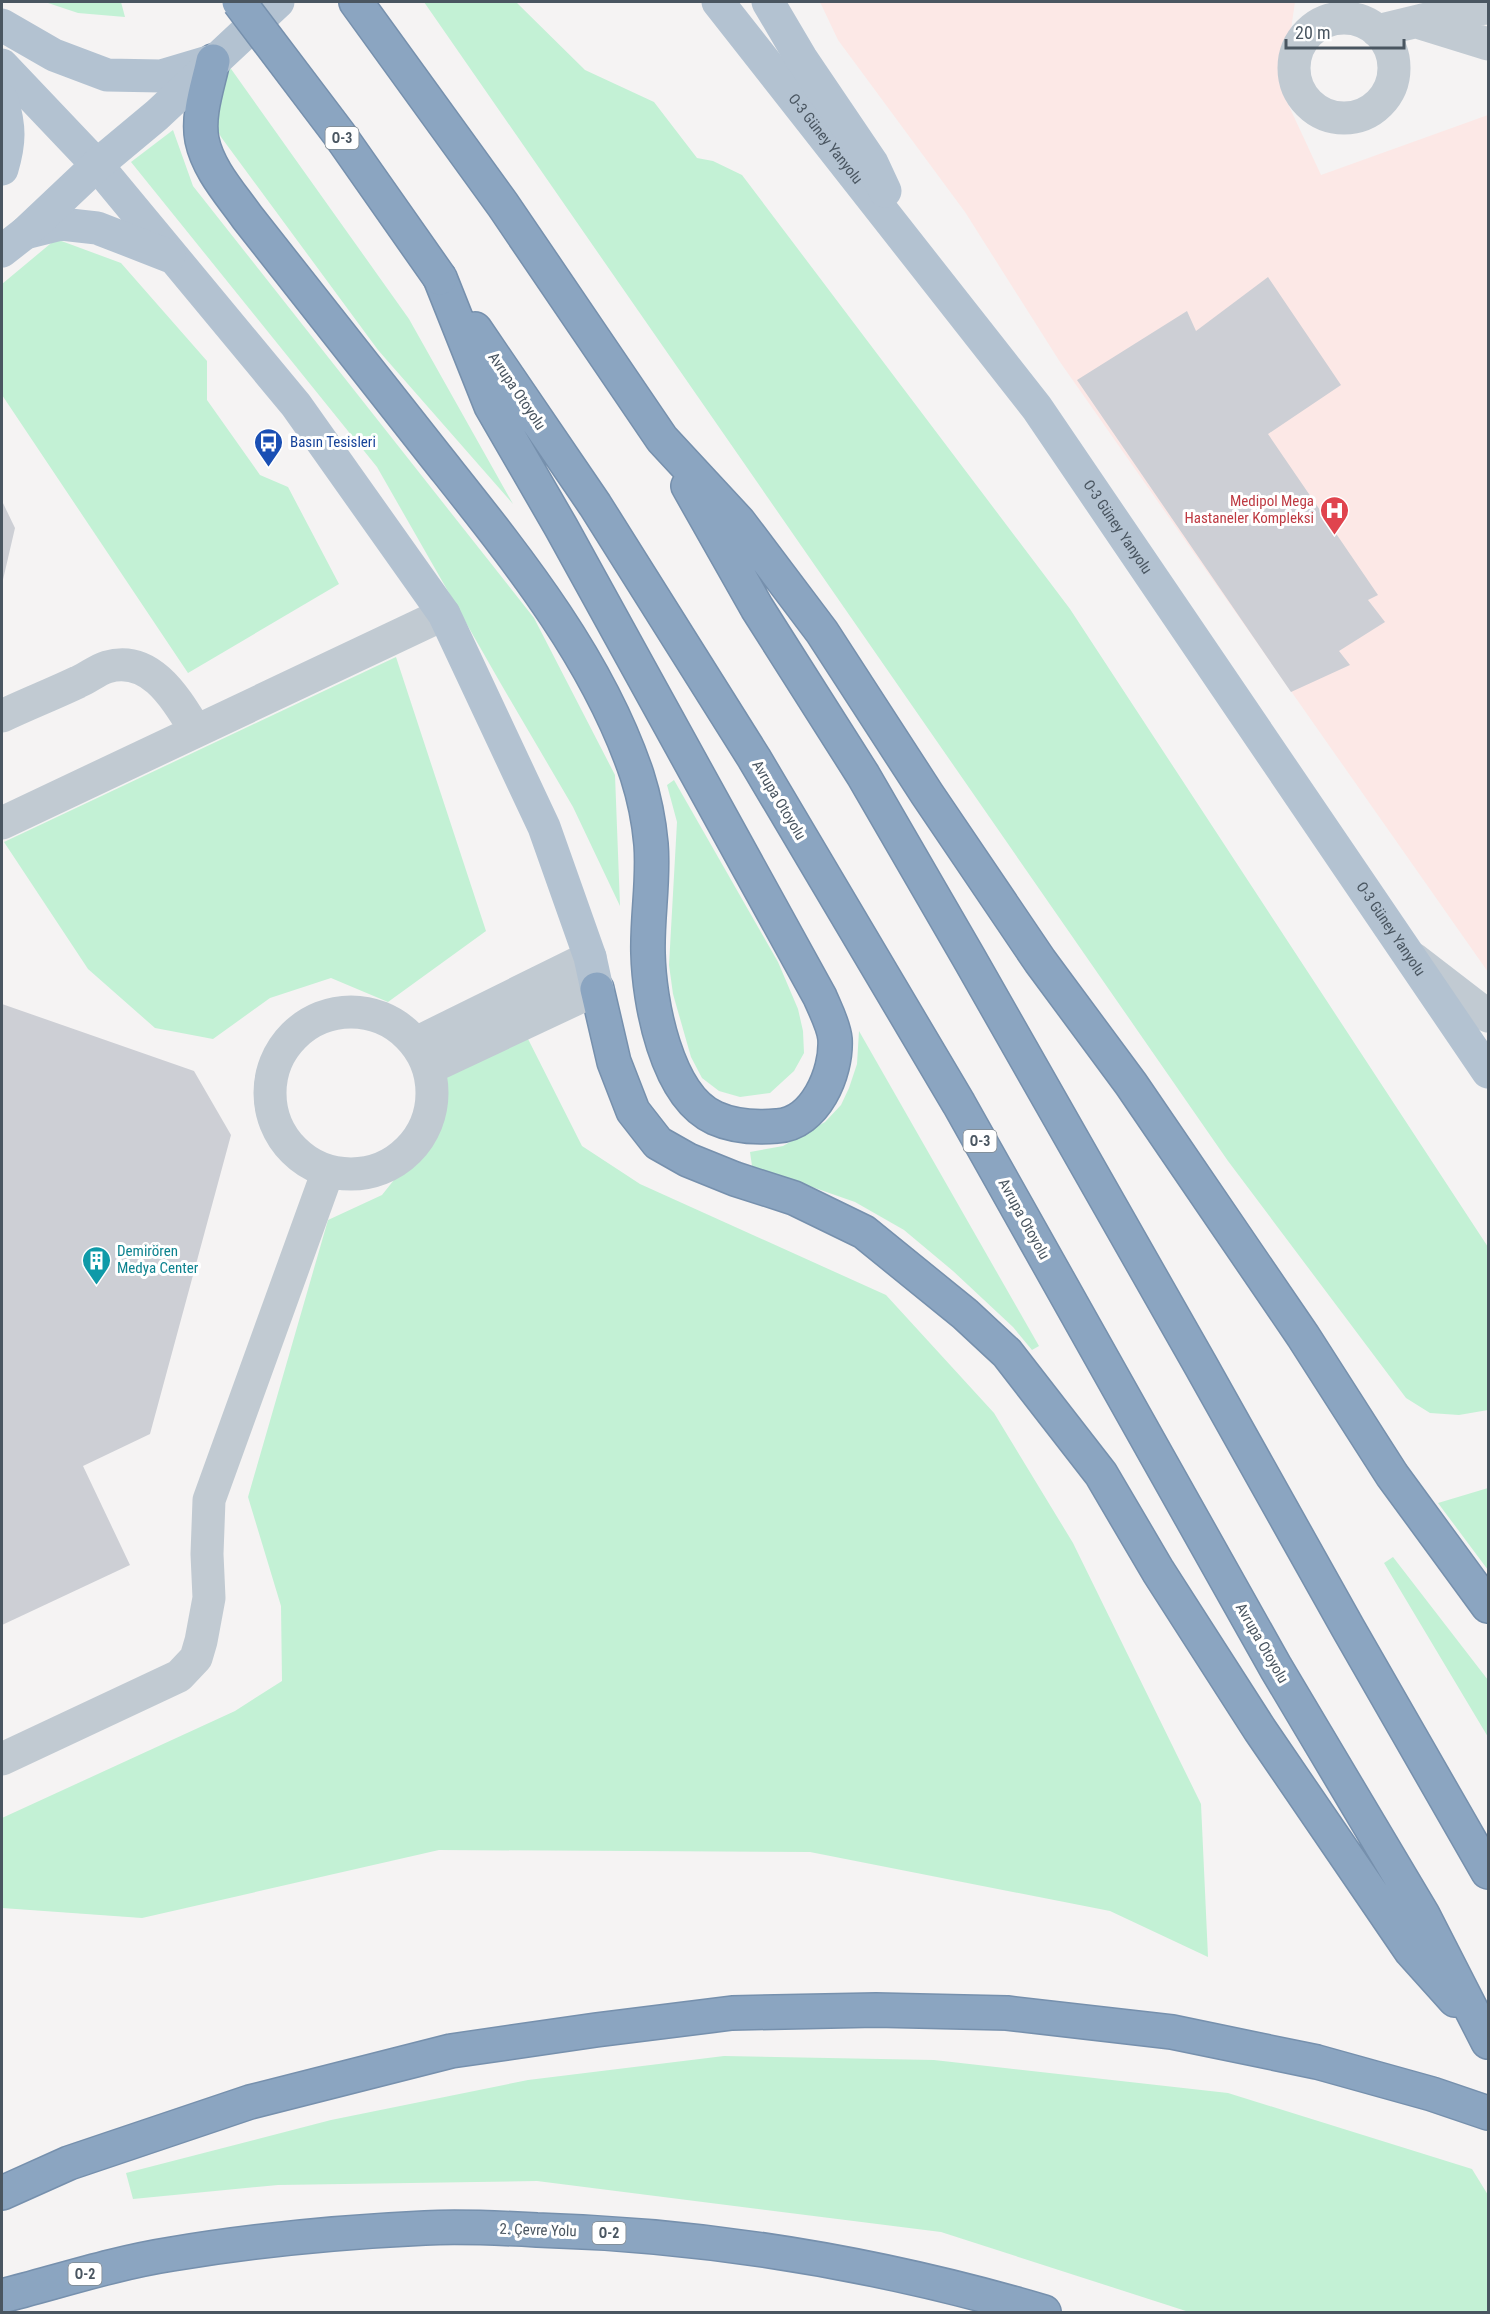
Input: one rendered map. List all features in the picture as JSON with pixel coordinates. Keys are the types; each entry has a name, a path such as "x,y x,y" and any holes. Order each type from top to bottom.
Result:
{"highway":[{"name":"O-3","path":"239,2 339,134 440,278"},
{"path":"356,2 503,205 662,439 758,608 863,775 975,968 1488,1872"},
{"path":"213,61 202,110 202,139 214,170 247,217 521,564 571,640 622,737 638,777 646,812 651,857 648,952 653,1010 668,1060 688,1097 712,1117 748,1128 789,1125 814,1106 831,1074 835,1037 820,997 561,527 491,406 440,278"},
{"name":"Avrupa Otoyolu","path":"440,278 595,505 766,778 959,1104 1270,1658 1423,1915 1456,1974 1484,2035"},
{"path":"662,439 739,522 822,632 927,794 1040,961 1131,1084 1303,1336 1392,1475 1488,1606"},
{"path":"597,989 618,1072 633,1111 658,1143 697,1164 794,1198 864,1232 965,1314 1006,1353 1101,1474 1158,1571 1254,1720 1411,1951 1484,2035"},
{"path":"2,2193 69,2163 250,2102 451,2051 732,2013 876,2010 1019,2014 1172,2032 1317,2062 1432,2094 1488,2113"},
{"name":"2. Çevre Yolu","path":"2,2296 168,2254 261,2241 427,2228 589,2231 702,2243 808,2258 906,2277 1044,2313"}],"main road":[{"path":"13,242 97,165 157,115 278,2"},
{"name":"O-3 Güney Yanyolu","path":"718,2 1037,408 1488,1072"},
{"path":"768,2 801,58 872,164 921,262"},
{"path":"2,25 54,55 107,75 161,76 213,61"},
{"path":"2,65 97,165 296,405 444,614 544,827 590,957 597,989"},
{"path":"2,100 9,124 6,156 2,169"},
{"path":"13,242 61,224 97,228 174,258"}],"street":[{"path":"1377,31 1464,10 1488,8"},
{"path":"1318,13 1360,21 1377,31 1388,44 1394,60 1394,77 1388,92 1378,105 1364,114 1347,119 1330,117 1315,109 1303,98 1296,82 1294,66 1297,49 1318,13"},
{"path":"1417,22 1488,44"},
{"path":"2,823 444,614"},
{"path":"2,716 81,681 105,667 127,663 153,675 176,698 196,731"},
{"path":"1408,954 1488,1016"},
{"path":"422,1056 590,957"},
{"path":"422,1056 597,989"},
{"path":"364,1012 393,1023 422,1056 432,1096 426,1125 410,1150 386,1167 357,1174 328,1171 300,1157 280,1134 269,1106 270,1075 283,1046 305,1025 333,1013 364,1012"},
{"path":"2,1759 179,1676 196,1658 209,1598 208,1500 328,1171"}],"shaded area":[{"name":"Medipol Mega Hastaneler Kompleksi","path":"820,2 1295,2 1282,91 1321,175 1488,115 1488,972 1060,362 965,212 838,40"}],"green space":[{"path":"45,2 121,2 125,17 78,13"},
{"path":"424,2 516,2 585,70 654,102 697,158 713,161 742,175 1070,609 1488,1247 1488,1410 1459,1415 1430,1413 1406,1398 1228,1161"},
{"path":"229,66 409,319 513,504 378,350 221,137 210,115"},
{"path":"173,130 193,186 534,618 615,775 620,906 573,807 377,467 131,162"},
{"path":"56,239 121,263 207,361 207,400 260,475 288,487 339,584 188,673 2,395 2,284"},
{"path":"396,657 486,931 388,1002 331,978 270,998 213,1039 155,1028 88,969 4,842"},
{"path":"674,780 778,962 798,1009 803,1031 804,1053 794,1071 770,1093 740,1097 719,1091 702,1078 691,1057 673,994 669,965 677,822 667,785"},
{"path":"859,1031 1039,1346 1032,1350 1013,1327 953,1271 904,1230 855,1202 752,1166 750,1152 783,1146 825,1122 841,1105 857,1064"},
{"path":"525,1033 582,1146 640,1184 886,1295 994,1413 1073,1543 1201,1804 1208,1957 1110,1911 810,1852 439,1850 142,1918 2,1908 2,1818 235,1711 282,1681 281,1606 248,1497 328,1220 382,1195 425,1141 444,1078"},
{"path":"1488,1488 1488,1570 1438,1503"},
{"path":"1393,1557 1488,1680 1488,1737 1384,1563"},
{"path":"724,2056 934,2060 1228,2093 1472,2169 1488,2195 1488,2312 1189,2312 941,2232 537,2181 278,2185 133,2199 126,2173 331,2120 528,2080"}],"building":[{"path":"1268,277 1341,385 1268,434 1378,595 1368,600 1385,622 1339,651 1350,665 1291,692 1077,380 1187,311 1196,331"},
{"path":"2,501 15,528 2,584"},
{"name":"Demirören Medya Center","path":"2,1004 194,1071 231,1135 150,1434 83,1466 130,1565 2,1625"}],"place":[{"name":"Basın Tesisleri","path":"269,468"},
{"name":"Medipol Mega Hastaneler Kompleksi","path":"1335,536"},
{"name":"Demirören Medya Center","path":"96,1286"}]}
